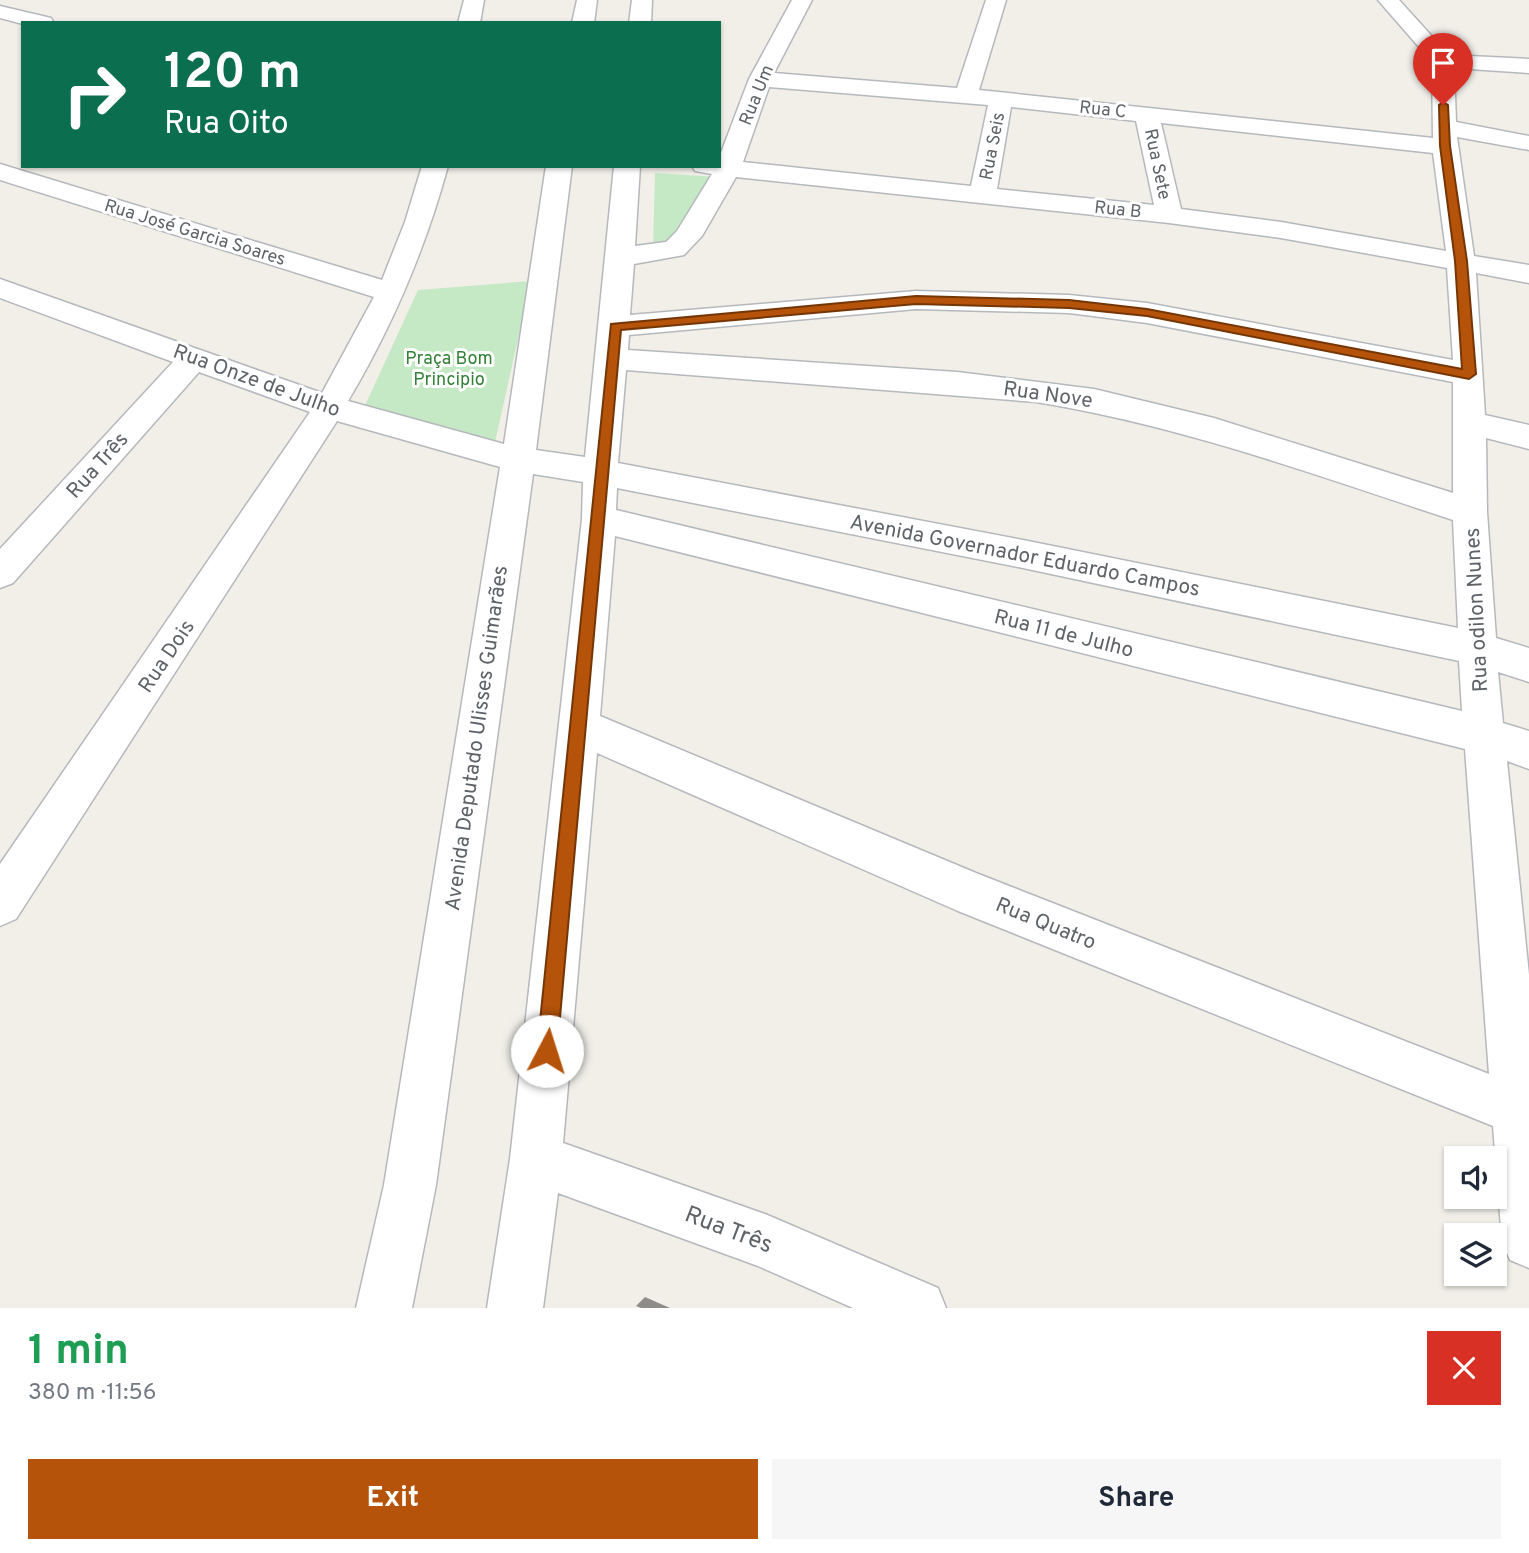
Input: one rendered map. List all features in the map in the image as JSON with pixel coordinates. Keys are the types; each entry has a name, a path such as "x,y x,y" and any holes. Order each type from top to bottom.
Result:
{"street":[{"path":"469,21 474,0"},
{"path":"583,21 587,0"},
{"path":"640,21 642,0"},
{"name":"Rua Um","path":"721,157 802,0"},
{"path":"966,95 996,0"},
{"path":"1388,0 1443,61 1529,66"},
{"path":"0,12 35,21"},
{"name":"Rua odilon Nunes","path":"1443,61 1444,137 1461,261 1469,374 1470,512 1484,735 1529,1241"},
{"name":"Rua C","path":"760,79 966,95 1147,114 1529,143"},
{"name":"Rua Seis","path":"983,193 1001,99"},
{"name":"Rua Sete","path":"1147,114 1170,215"},
{"name":"Rua B","path":"721,167 983,193 1170,215 1281,230 1529,274"},
{"name":"Rua Dois","path":"0,903 331,408 390,292 423,213 434,168"},
{"name":"Avenida Deputado Ulisses Guimarães","path":"384,1308 410,1185 559,168"},
{"path":"515,1308 536,1159 598,519 627,168"},
{"name":"Rua Um","path":"620,257 663,251 682,244 716,168"},
{"name":"Rua José Garcia Soares","path":"0,172 390,292"},
{"name":"Rua Onze de Julho","path":"0,288 331,408 518,460"},
{"path":"613,343 916,300 1069,304 1147,313 1469,374"},
{"name":"Rua Nove","path":"613,343 1094,400 1214,430 1470,512"},
{"name":"Rua Três","path":"0,573 194,358"},
{"path":"1468,422 1529,437"},
{"name":"Avenida Governador Eduardo Campos","path":"518,460 600,472 1023,554 1478,649 1529,665"},
{"name":"Rua 11 de Julho","path":"598,519 1484,735 1529,750"},
{"name":"Rua Quatro","path":"578,726 975,895 1518,1111"},
{"name":"Rua Três","path":"536,1159 765,1241 918,1308"}],"green space":[{"path":"655,173 717,177 676,239 653,248"},
{"name":"Praça Bom Principio","path":"531,281 495,442 363,410 418,290"}],"route":[{"path":"547,1051 615,326 916,300 1069,304 1147,313 1469,374 1461,261 1445,146 1443,105"}]}
